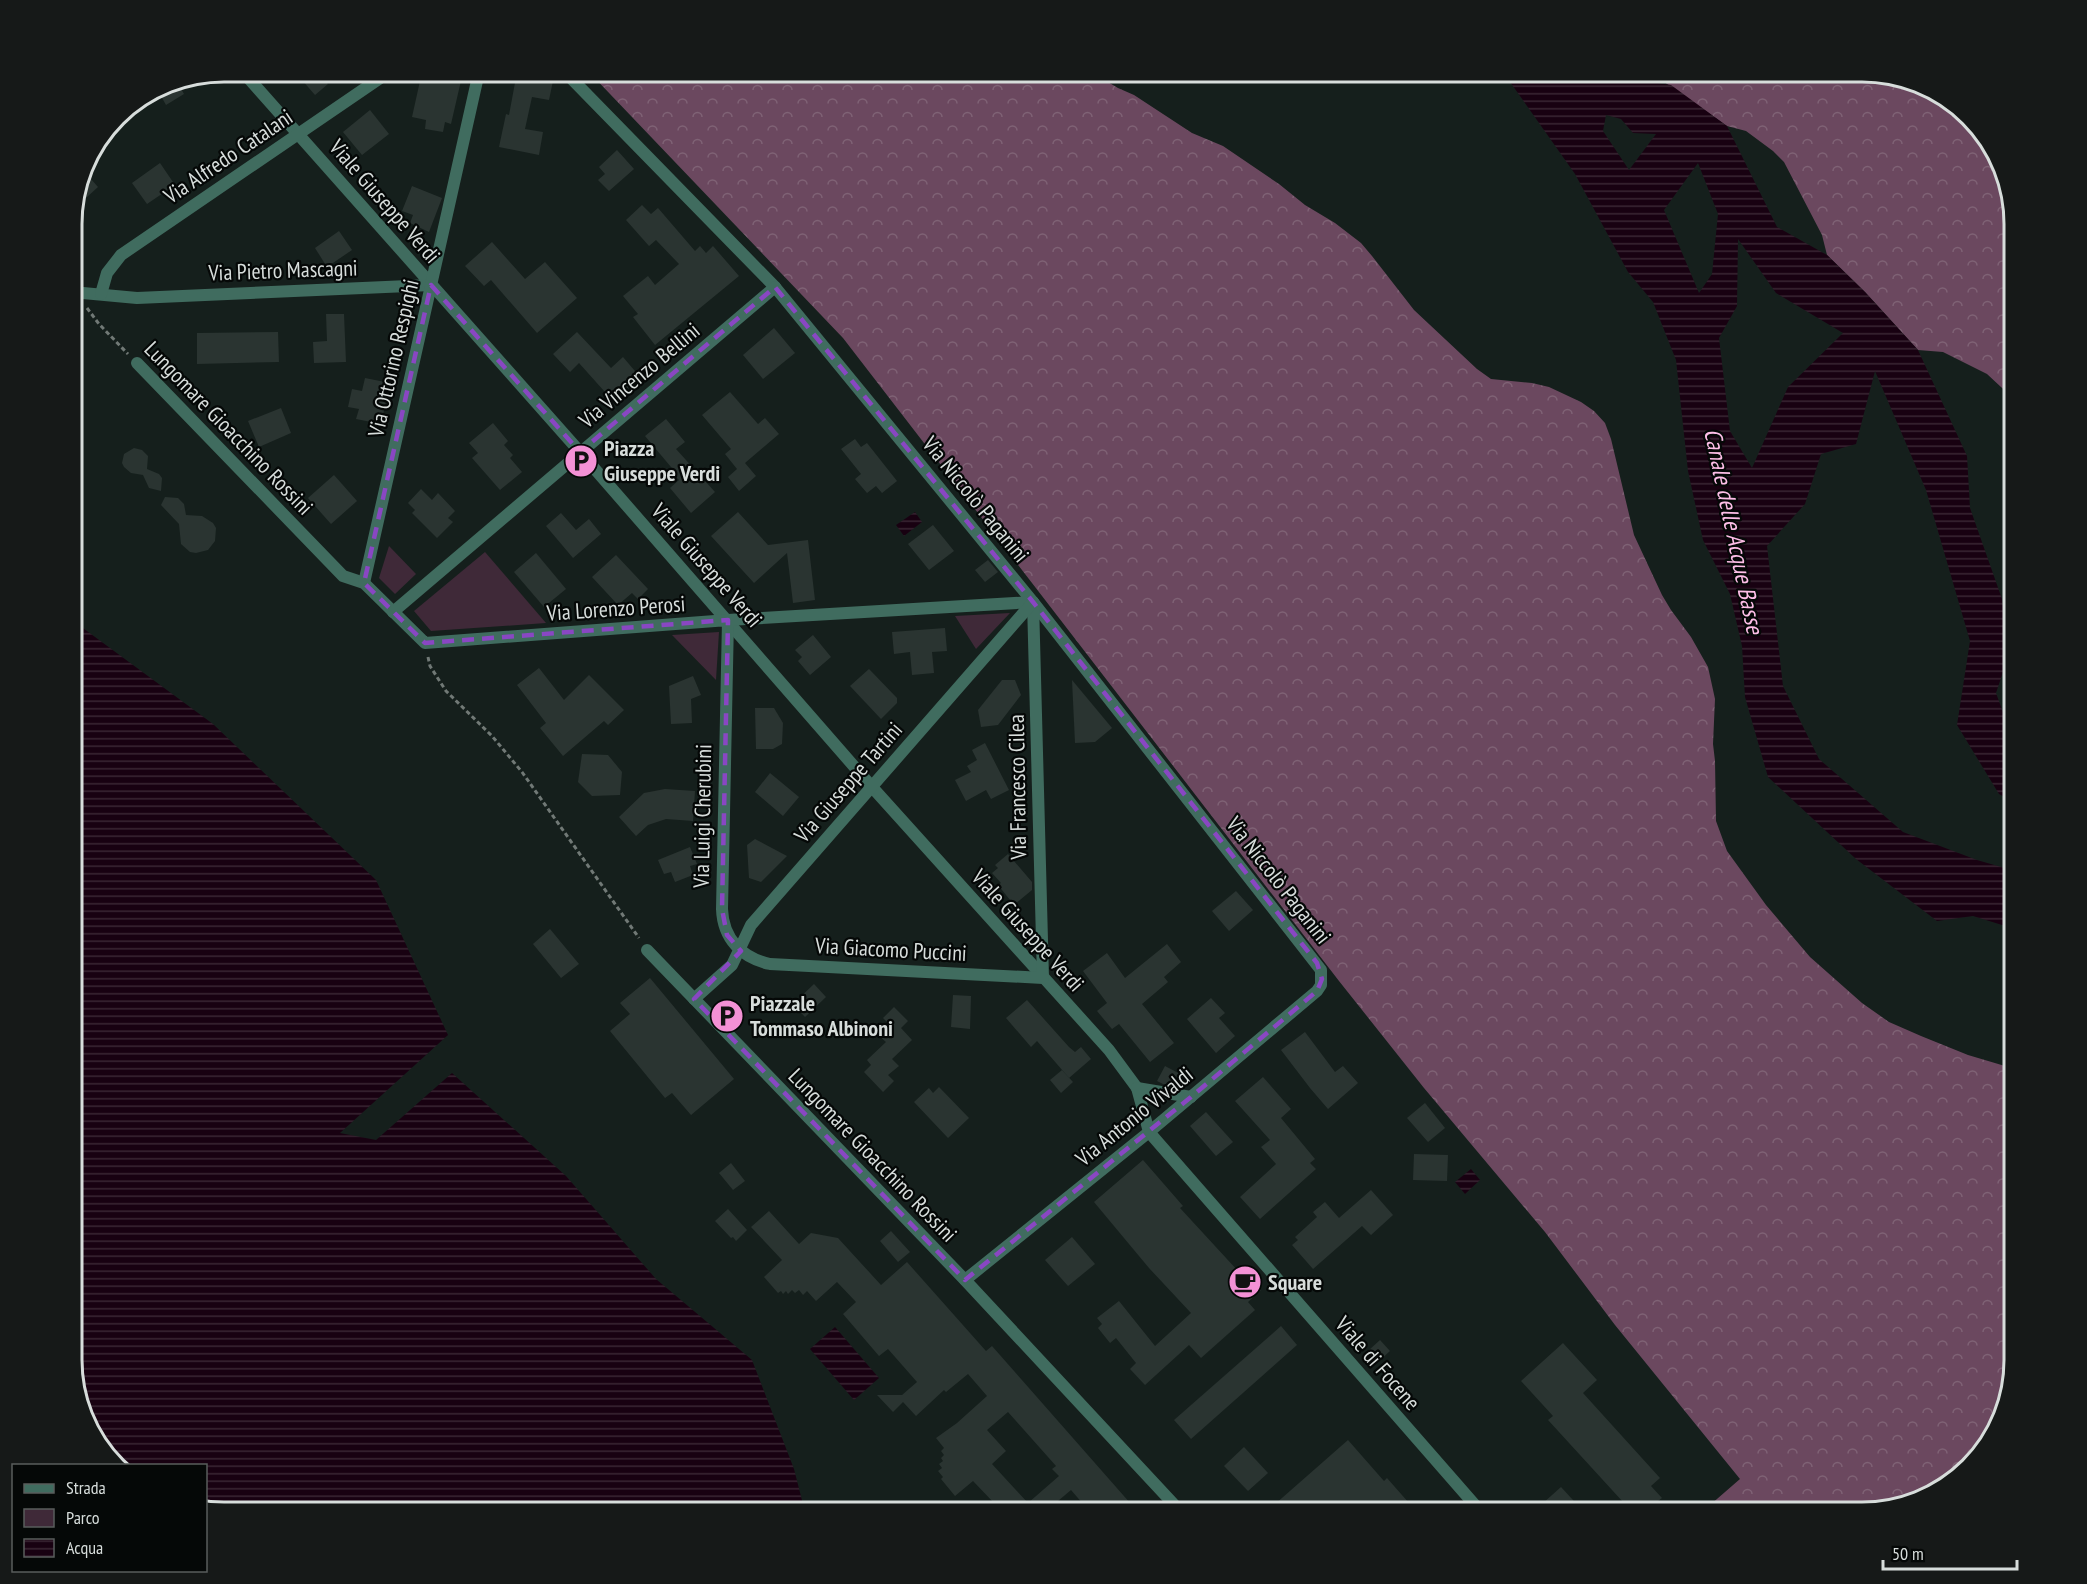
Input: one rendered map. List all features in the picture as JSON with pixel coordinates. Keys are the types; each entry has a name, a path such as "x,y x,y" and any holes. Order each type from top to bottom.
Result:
{"street":[{"name":"Viale Giuseppe Verdi","path":"253,83 728,620 872,787 1109,1050 1137,1088"},
{"name":"Via Alfredo Catalani","path":"101,294 107,273 121,255 373,83"},
{"name":"Via Ottorino Respighi","path":"364,583 477,83"},
{"name":"Via Niccolò Paganini","path":"576,83 775,287 1033,602 1317,963 1322,979"},
{"name":"Via Pietro Mascagni","path":"83,293 137,298 431,285"},
{"name":"Via Vincenzo Bellini","path":"393,612 775,287"},
{"name":"Lungomare Gioacchino Rossini","path":"137,363 343,576 364,583 425,643"},
{"name":"Via Lorenzo Perosi","path":"425,643 728,620 1033,602"},
{"name":"Via Giuseppe Tartini","path":"740,950 751,926 1033,602"},
{"name":"Via Francesco Cilea","path":"1033,602 1043,978"},
{"name":"Via Luigi Cherubini","path":"728,620 722,909 727,935 740,950"},
{"name":"Lungomare Gioacchino Rossini","path":"647,950 965,1280 1172,1502"},
{"name":"Via Giacomo Puccini","path":"740,950 754,959 770,964 1043,978"},
{"path":"694,999 732,965 740,950"},
{"name":"Via Antonio Vivaldi","path":"965,1280 1149,1132 1317,991 1322,979"},
{"path":"1149,1132 1137,1088 1191,1097"},
{"name":"Viale di Focene","path":"1149,1132 1472,1502"}],"path":[{"name":"Lungomare Gioacchino Rossini","path":"83,304 99,324 137,363"},
{"path":"425,643 430,666 446,691 492,736 522,772 647,950"}],"highlighted area":[{"path":"431,285 580,452 775,287 1033,602 1317,963 1322,979 1317,991 1191,1097 965,1280 694,999 741,951 727,935 722,909 728,620 425,643 364,583"}],"green space":[{"path":"600,83 1110,83 1134,95 1192,133 1223,146 1361,243 1414,310 1477,369 1491,379 1549,387 1581,402 1594,411 1605,423 1611,439 1634,535 1662,595 1691,637 1708,667 1715,699 1713,744 1716,821 1727,851 1766,905 1810,957 1862,1003 1889,1022 1968,1055 2004,1066 2004,1369 2002,1387 1990,1422 1981,1438 1963,1460 1925,1487 1890,1499 1863,1502 1714,1502 1740,1479 1615,1325 1545,1232 1424,1088 1339,981 843,338"},
{"path":"1666,83 1872,83 1890,85 1925,97 1963,124 1981,146 1990,162 2002,197 2004,215 2004,390 1987,374 1943,352 1918,350 1865,292 1827,255 1822,235 1784,162 1746,131 1727,126"},
{"path":"389,546 416,574 395,594 379,578"},
{"path":"485,552 546,623 431,631 414,611"},
{"path":"1010,613 976,649 955,616"},
{"path":"719,632 716,680 672,635"}],"water":[{"name":"Canale delle Acque Basse","path":"1511,83 1658,83 1671,85 1727,126 1777,227 1827,255 1865,292 1918,350 1967,456 1970,508 2002,599 2004,669 1996,693 2004,715 2004,797 1999,794 1957,725 1970,641 1926,490 1875,371 1856,444 1821,454 1805,504 1767,546 1783,686 1819,759 1903,832 2004,868 2004,926 1973,916 1937,921 1856,859 1768,777 1745,697 1742,646 1730,594 1703,540 1688,471 1676,360 1653,302 1628,272 1575,174","holes":["1606,115 1621,119 1633,133 1656,134 1629,170 1603,131","1698,163 1718,214 1712,274 1699,293 1664,210","1738,239 1776,293 1843,333 1788,387 1752,468 1730,431 1719,338 1737,306"]},
{"path":"915,512 922,522 904,536 896,525"},
{"path":"83,628 213,724 376,880 448,1035 340,1133 376,1140 452,1073 566,1176 656,1279 752,1360 794,1469 802,1502 224,1502 207,1500 207,1464 129,1464 112,1446 93,1414 85,1387 83,1369"},
{"path":"1471,1169 1480,1180 1465,1194 1455,1182"},
{"path":"835,1327 879,1378 854,1400 810,1349"}],"building":[{"path":"305,83 327,83 328,84 315,95"},
{"path":"420,83 460,83 451,124 445,122 443,132 425,129 426,120 412,117"},
{"path":"515,83 553,83 549,100 532,97 525,129 543,132 539,155 499,147 506,114 509,115"},
{"path":"181,89 184,94 166,105 162,97"},
{"path":"370,110 389,134 362,155 343,132"},
{"path":"617,150 634,169 609,191 598,180 605,174 599,167"},
{"path":"160,163 175,185 147,204 132,183"},
{"path":"90,178 98,187 85,199"},
{"path":"412,186 442,198 429,232 410,223 413,215 402,211"},
{"path":"642,205 651,214 658,208 695,251 700,246 706,253 713,246 739,276 655,345 633,317 638,314 623,296 648,276 655,285 679,264 656,240 649,246 626,220"},
{"path":"339,231 352,250 327,267 315,248"},
{"path":"492,242 525,279 545,262 577,298 537,333 491,280 484,286 465,266"},
{"path":"326,314 344,314 346,362 314,363 313,342 327,341"},
{"path":"774,328 795,353 763,379 743,355"},
{"path":"278,332 279,362 197,364 197,333"},
{"path":"577,332 611,368 623,357 640,377 613,401 579,363 570,372 553,354"},
{"path":"365,378 390,383 381,424 356,419 359,409 348,407 352,389 362,391"},
{"path":"730,392 758,424 765,418 779,434 745,463 756,476 739,491 728,477 737,469 725,454 731,449 702,415"},
{"path":"281,408 291,433 259,447 248,421"},
{"path":"666,419 685,442 676,449 715,492 691,513 670,488 679,480 674,475 676,473 645,436"},
{"path":"493,423 508,441 504,445 513,455 510,458 522,472 500,490 472,458 478,453 469,443"},
{"path":"855,439 861,447 867,443 897,481 882,493 876,486 867,493 855,479 861,474 841,449"},
{"path":"134,448 142,450 148,456 147,469 159,474 162,478 161,491 149,488 143,475 131,473 124,467 122,463 124,454"},
{"path":"334,475 357,501 331,524 308,498"},
{"path":"421,489 432,500 438,493 455,511 448,518 453,522 437,538 412,513 415,510 408,503"},
{"path":"165,497 178,498 184,504 186,515 202,516 213,523 216,528 215,541 208,550 190,552 181,544 179,524 161,505"},
{"path":"738,512 768,545 808,540 815,600 793,603 787,553 754,583 711,536"},
{"path":"561,513 576,530 589,519 601,534 573,558 546,526"},
{"path":"933,525 954,551 929,570 908,544"},
{"path":"536,553 566,589 544,607 514,572"},
{"path":"616,555 648,589 638,599 632,593 618,605 592,577"},
{"path":"988,560 998,572 985,582 975,570"},
{"path":"945,628 947,651 932,652 934,673 912,675 910,652 894,654 892,632"},
{"path":"813,635 831,657 810,675 798,661 802,657 795,650"},
{"path":"539,668 564,700 589,675 624,710 608,725 604,721 563,756 540,728 546,723 517,685"},
{"path":"869,669 897,698 897,703 881,719 850,686"},
{"path":"693,676 701,695 691,699 692,723 671,724 669,686"},
{"path":"1002,680 1015,680 1021,695 998,725 981,727 978,710"},
{"path":"1072,680 1112,728 1095,742 1075,743"},
{"path":"755,708 774,708 783,723 782,744 773,749 756,749"},
{"path":"985,743 1009,790 991,799 986,790 966,801 955,780 971,772 967,766 977,760 972,750"},
{"path":"582,754 608,755 622,772 620,795 592,796 578,782"},
{"path":"770,773 799,797 783,816 755,792"},
{"path":"665,789 695,791 693,821 666,819 648,825 636,836 619,817 644,793"},
{"path":"755,839 787,856 761,882 749,878 747,845"},
{"path":"690,847 697,864 690,866 693,875 675,882 671,872 664,874 658,860"},
{"path":"1008,854 1032,882 1032,890 1014,905 998,885 1001,883 992,873 998,868 995,865"},
{"path":"1236,891 1253,910 1229,931 1212,911"},
{"path":"550,929 579,964 561,978 533,944"},
{"path":"1167,944 1181,962 1164,977 1168,982 1142,1004 1174,1043 1150,1062 1119,1024 1112,1029 1097,1011 1107,1003 1083,971 1107,953 1125,978"},
{"path":"650,978 734,1079 691,1115 672,1093 665,1098 610,1031 630,1014 620,1003"},
{"path":"814,984 826,997 805,1017 793,1004"},
{"path":"953,995 971,996 970,1029 951,1027"},
{"path":"1211,998 1225,1013 1219,1018 1235,1036 1216,1053 1187,1019"},
{"path":"1027,1000 1069,1047 1075,1052 1081,1047 1091,1059 1069,1078 1037,1041 1031,1047 1006,1018"},
{"path":"894,1007 908,1021 901,1028 912,1040 892,1059 899,1066 888,1075 894,1081 883,1092 864,1072 871,1065 867,1060 886,1042 878,1035 889,1024 883,1018"},
{"path":"1305,1032 1335,1072 1343,1066 1358,1083 1328,1109 1281,1050"},
{"path":"1165,1066 1184,1076 1179,1087 1157,1081"},
{"path":"1062,1070 1073,1082 1061,1093 1050,1080"},
{"path":"1263,1077 1291,1109 1281,1118 1315,1159 1310,1163 1316,1169 1260,1219 1240,1197 1276,1164 1261,1147 1270,1140 1235,1101"},
{"path":"939,1087 969,1118 948,1138 914,1102 929,1088 933,1093"},
{"path":"1425,1103 1445,1128 1428,1142 1407,1118"},
{"path":"1206,1112 1233,1142 1216,1156 1190,1126"},
{"path":"1414,1154 1448,1155 1447,1181 1413,1180"},
{"path":"1143,1160 1183,1206 1180,1208 1238,1271 1241,1268 1261,1290 1248,1302 1255,1310 1201,1358 1189,1345 1145,1385 1130,1369 1136,1363 1116,1338 1110,1343 1098,1328 1102,1324 1097,1318 1119,1301 1155,1346 1191,1313 1149,1268 1094,1202"},
{"path":"731,1163 745,1181 733,1190 719,1173"},
{"path":"1371,1190 1393,1215 1371,1235 1362,1226 1313,1269 1292,1245 1298,1240 1295,1237 1317,1217 1313,1212 1325,1202 1339,1218"},
{"path":"728,1209 747,1230 736,1241 715,1221"},
{"path":"769,1211 799,1244 811,1233 838,1238 881,1285 907,1262 986,1351 992,1346 1129,1502 1081,1502 1071,1490 1057,1502 1029,1502 1059,1476 1052,1469 1056,1466 1008,1412 987,1430 1006,1451 992,1464 1027,1502 993,1502 973,1481 955,1496 941,1479 943,1477 938,1471 942,1468 939,1464 943,1461 941,1458 944,1455 941,1451 944,1448 936,1438 987,1396 968,1374 946,1392 944,1390 916,1416 903,1402 893,1412 877,1395 902,1395 917,1382 888,1349 879,1356 843,1314 856,1302 837,1282 816,1301 807,1291 803,1295 799,1290 795,1293 792,1290 788,1294 786,1291 783,1294 781,1291 778,1293 764,1277 782,1260 751,1227"},
{"path":"891,1231 910,1252 898,1262 880,1241"},
{"path":"1072,1237 1095,1264 1068,1286 1045,1260"},
{"path":"1281,1326 1297,1345 1191,1439 1174,1420"},
{"path":"1380,1340 1390,1351 1379,1361 1369,1350"},
{"path":"1563,1343 1597,1380 1583,1393 1660,1478 1651,1486 1662,1498 1659,1502 1623,1502 1548,1420 1553,1416 1521,1381"},
{"path":"1348,1440 1384,1481 1387,1478 1408,1502 1277,1502"},
{"path":"1244,1447 1268,1473 1248,1491 1224,1466"},
{"path":"1561,1487 1575,1502 1544,1502"}],"place":[{"name":"Piazza Giuseppe Verdi","path":"581,461"},
{"name":"Piazzale Tommaso Albinoni","path":"727,1016"},
{"name":"Square","path":"1245,1282"}]}
